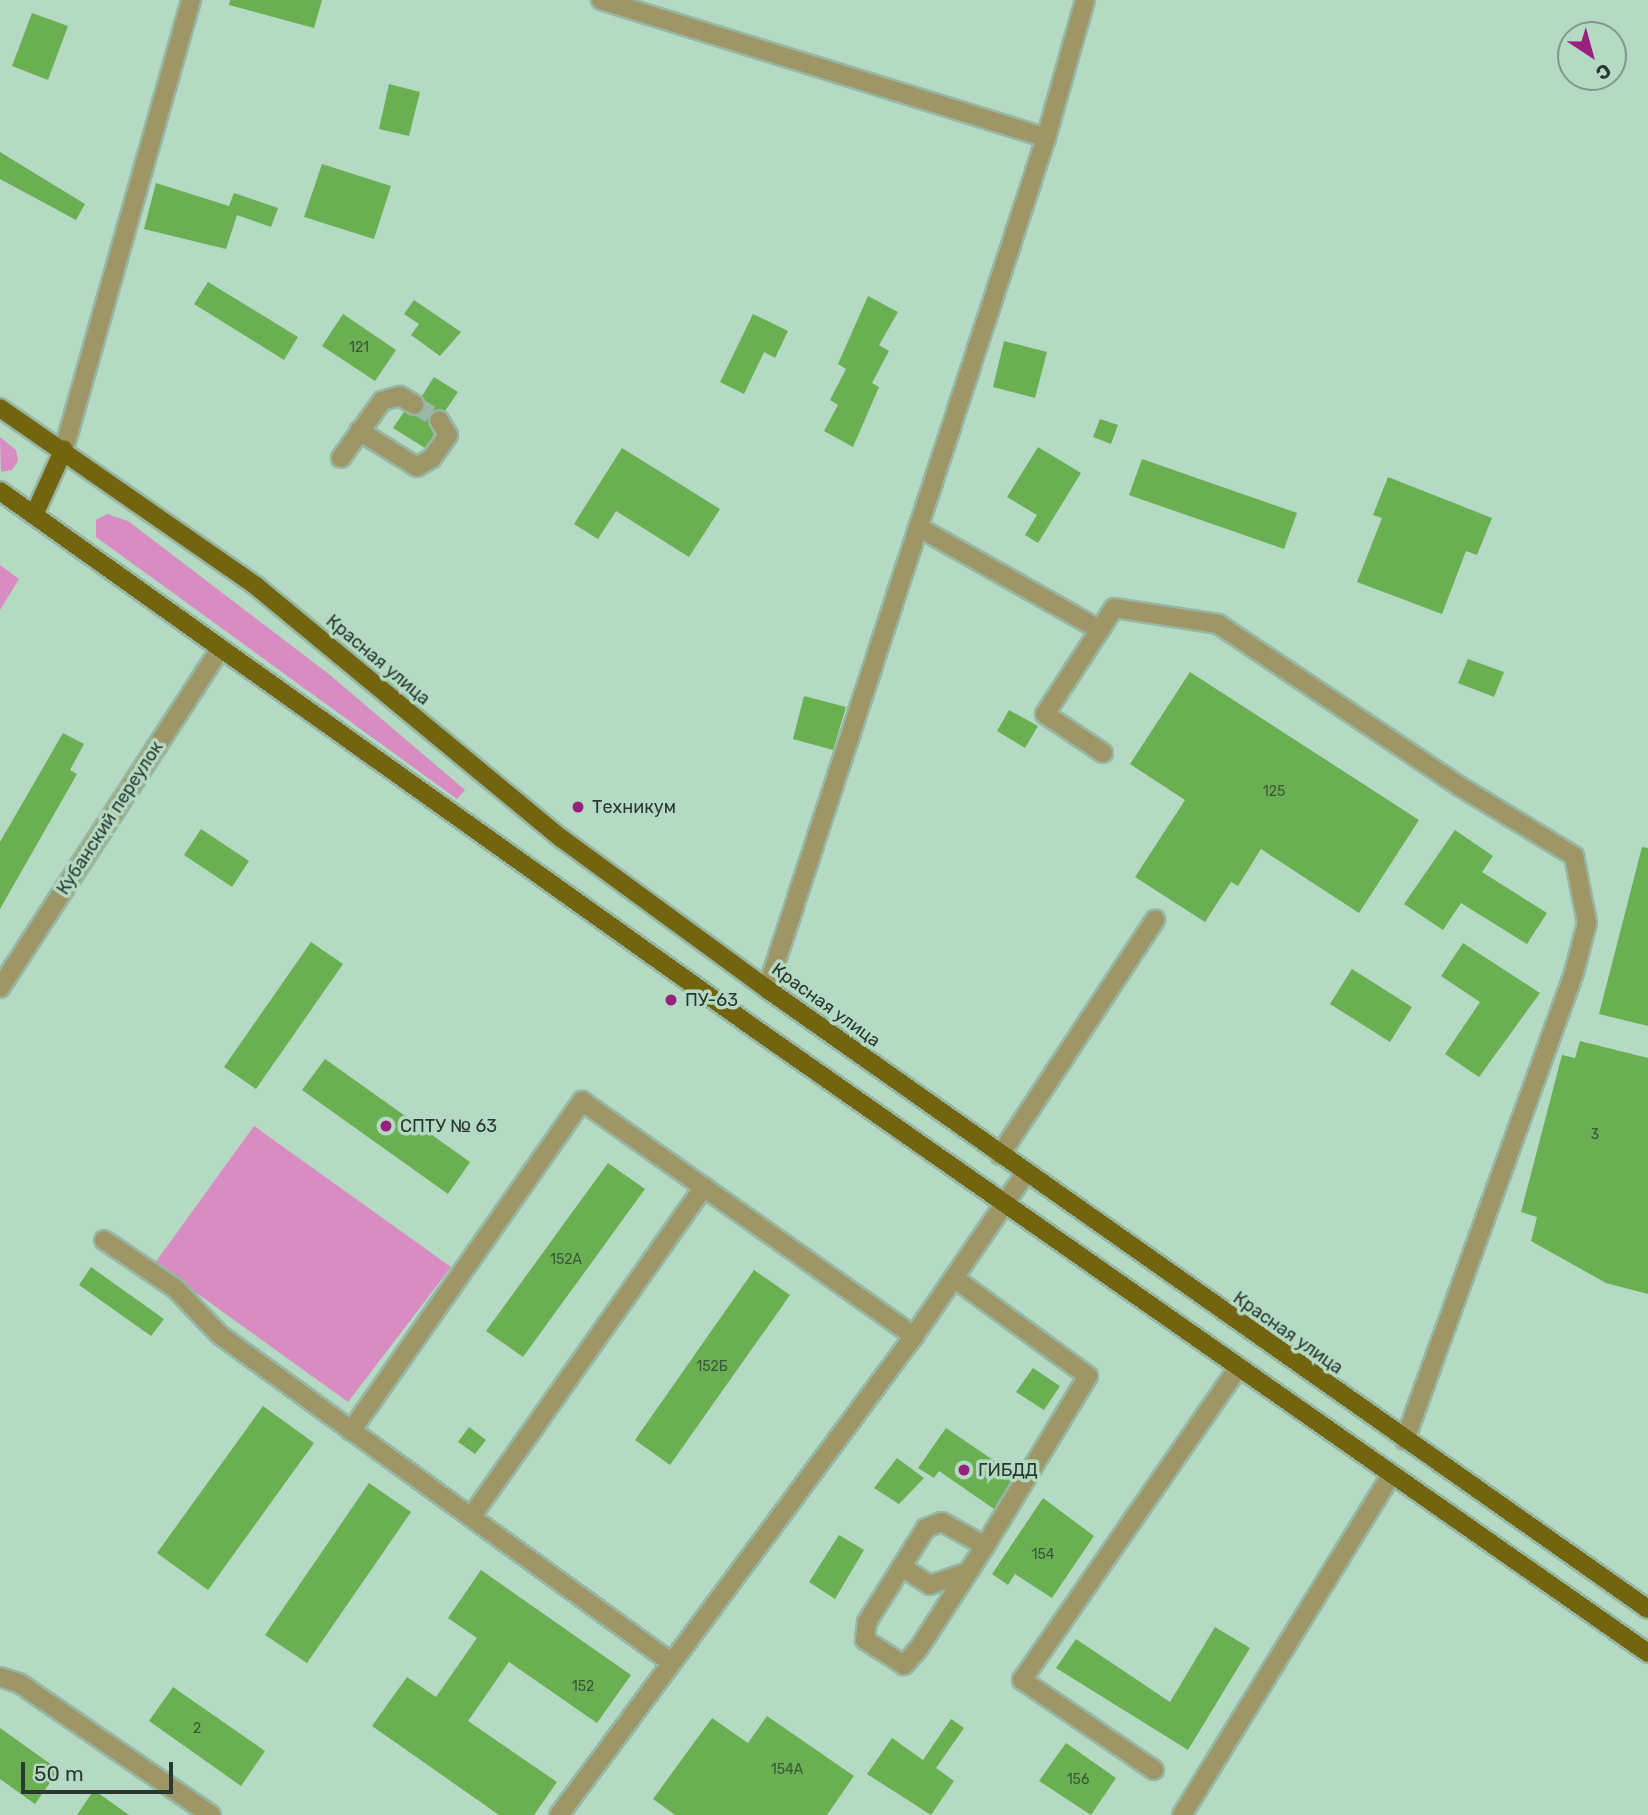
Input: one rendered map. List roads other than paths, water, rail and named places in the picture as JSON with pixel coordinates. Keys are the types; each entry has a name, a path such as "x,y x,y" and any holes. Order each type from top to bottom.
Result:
{"main road":[{"name":"Красная улица","path":"0,408 64,449 256,586 561,838 767,989 1026,1174 1648,1609"},
{"path":"34,515 64,449"},
{"path":"0,491 1390,1477 1648,1653"}],"street":[{"path":"64,449 191,0"},
{"path":"601,0 1046,138"},
{"path":"767,989 1046,138 1085,0"},
{"path":"341,458 382,401 400,396 415,405"},
{"path":"359,431 417,467 432,458 448,435 439,420"},
{"path":"918,527 1100,630"},
{"path":"1103,753 1045,714 1114,608 1218,624 1459,786 1574,856 1587,923 1574,973 1405,1440"},
{"name":"Кубанский переулок","path":"0,988 220,649"},
{"path":"1000,1155 1155,920"},
{"path":"351,1431 582,1101 914,1336"},
{"path":"559,1815 914,1336 1026,1174"},
{"path":"471,1517 704,1187"},
{"path":"104,1240 175,1287 220,1335 672,1663"},
{"path":"954,1279 1088,1377 985,1546 904,1665 865,1640 867,1622 926,1528 942,1521 985,1546"},
{"path":"1154,1770 1022,1680 1238,1368"},
{"path":"1182,1815 1390,1477"},
{"path":"902,1567 930,1585 968,1572"},
{"path":"0,1677 19,1683 211,1815"}],"tunnel":[{"path":"415,405 439,420"}],"place":[{"name":"Техникум","path":"578,807"},
{"name":"ПУ-63","path":"671,1000"},
{"name":"СПТУ № 63","path":"386,1126"},
{"name":"ГИБДД","path":"964,1470"}]}
